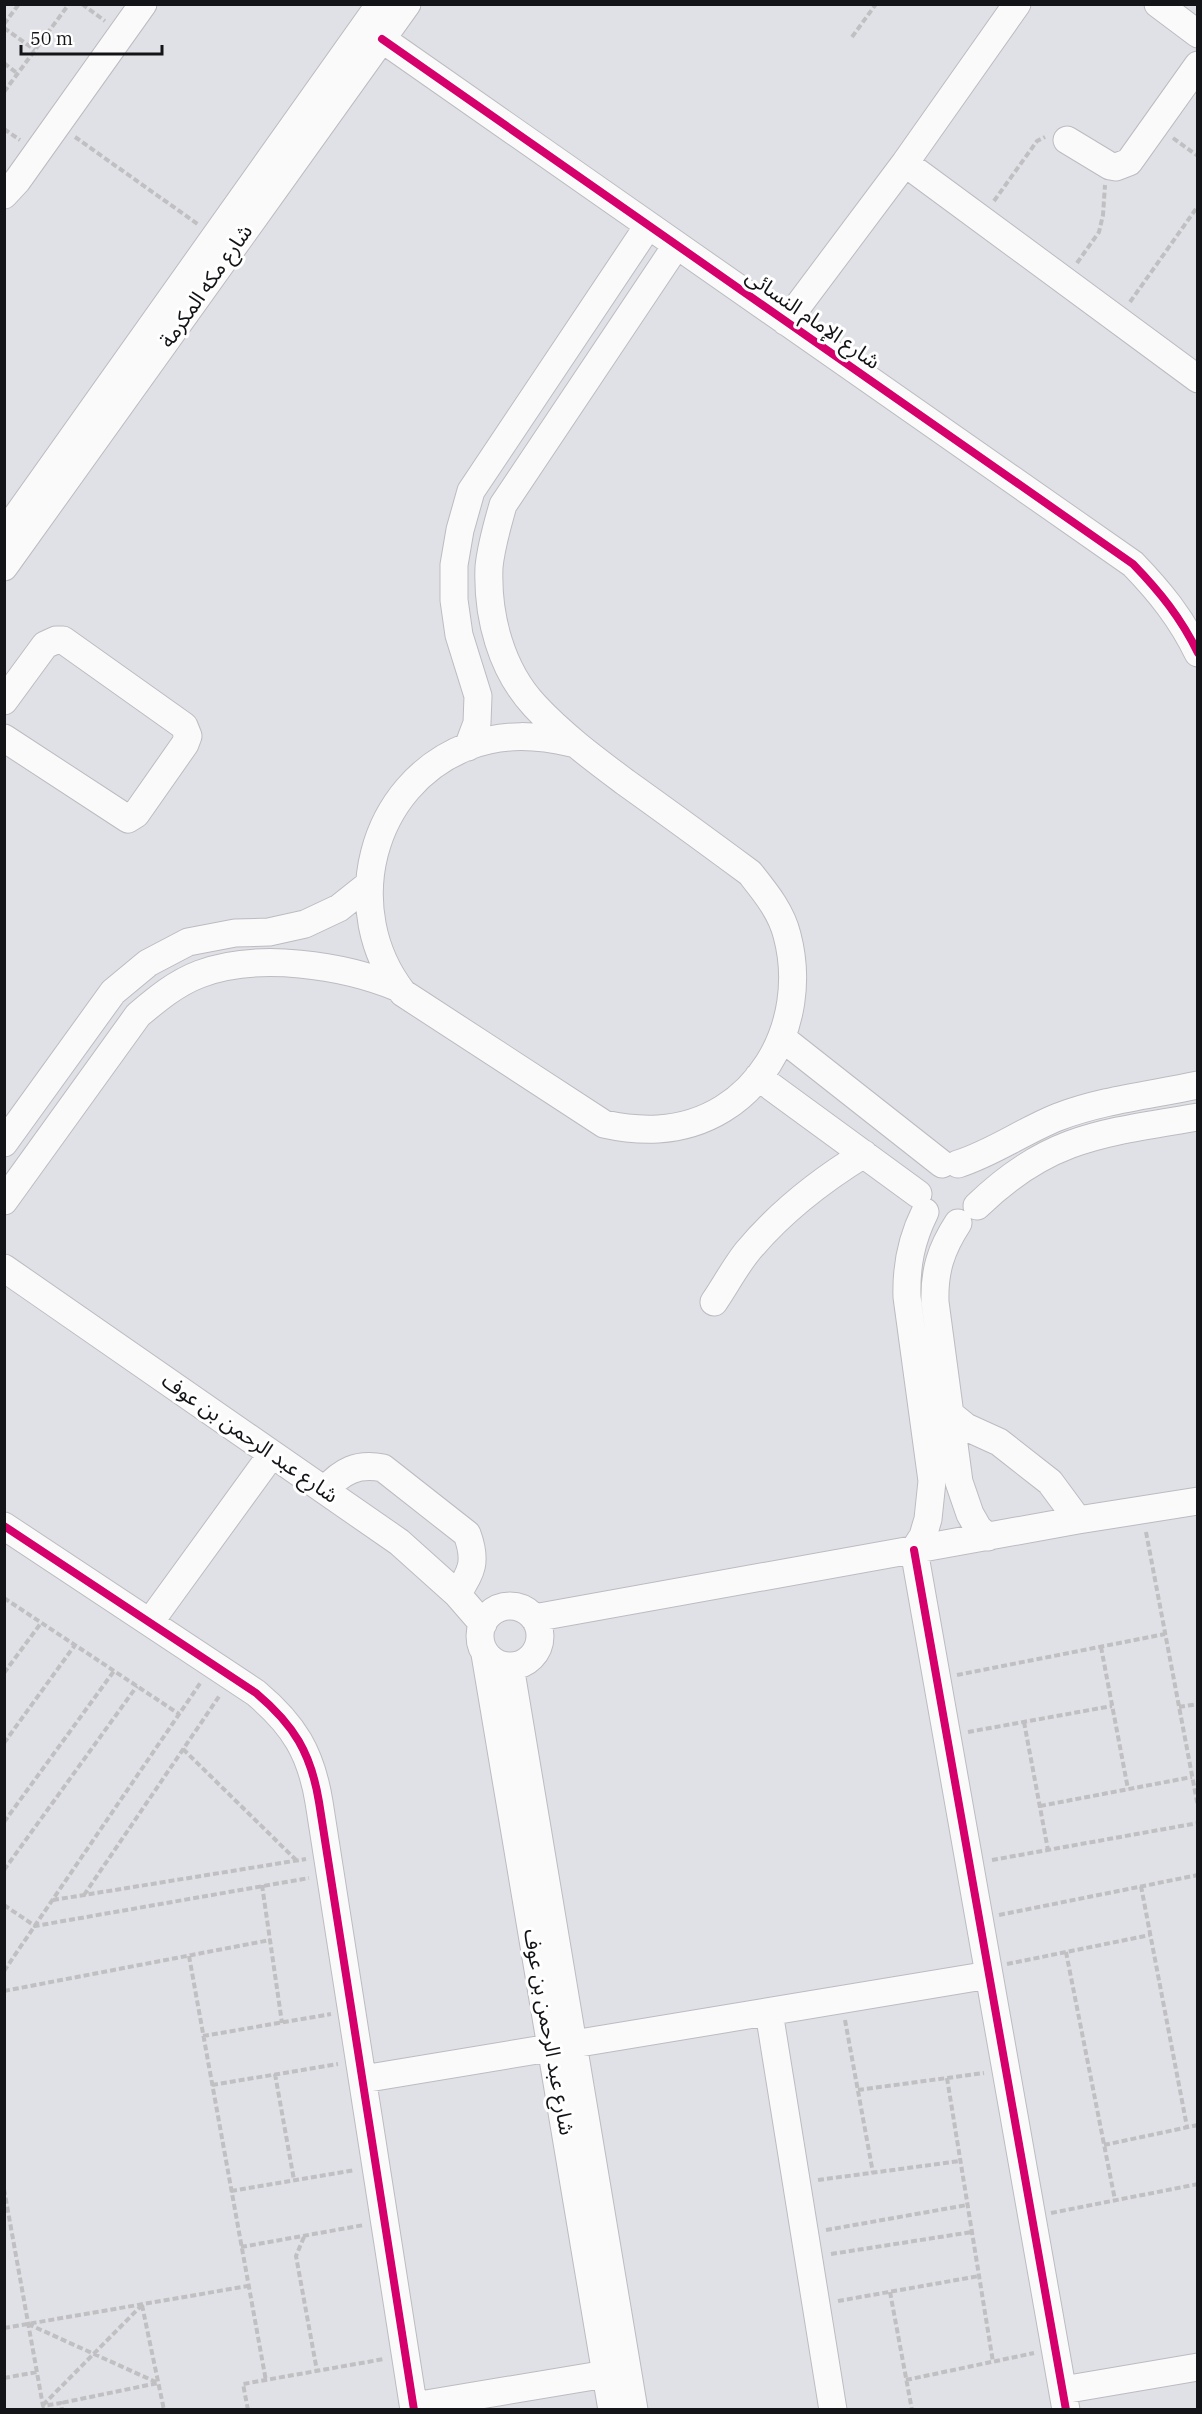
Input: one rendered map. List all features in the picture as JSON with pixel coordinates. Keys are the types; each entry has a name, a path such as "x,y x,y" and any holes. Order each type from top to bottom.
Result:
{"street":[{"path":"4,195 17,181 143,4"},
{"name":"شارع مكه المكرمة","path":"10,541 215,237 380,4"},
{"name":"شارع مكه المكرمة","path":"10,541 407,4"},
{"path":"786,322 905,163 1017,4"},
{"path":"1158,4 1197,34"},
{"name":"شارع الإمام النسائى","path":"382,39 1133,564 1162,594 1185,628 1197,653"},
{"path":"1067,140 1103,164 1116,167 1129,162 1197,65"},
{"path":"905,163 1197,379"},
{"path":"468,747 477,723 478,696 459,635 454,600 454,565 460,530 471,491 648,226"},
{"path":"572,743 546,737 520,736 493,739 468,747 441,760 417,779 398,801 383,827 373,856 368,885 369,913 375,939 385,965 403,993 604,1124 641,1129 660,1129 688,1124 714,1113 738,1097 772,1059 783,1038 792,1004 794,968 787,933 772,901 750,873 572,743 533,705 502,654 489,596 489,566 494,536 503,505 676,246"},
{"path":"4,738 128,819 136,814 187,740 187,730 184,726 63,640 50,641 45,645 10,683"},
{"path":"4,1143 113,992 148,963 188,942 235,933 269,932 305,924 339,908 368,885"},
{"path":"4,1201 138,1015 166,991 208,972 235,965 272,964 323,967 372,977 399,988"},
{"path":"758,1077 864,1154 921,1203 930,1217 943,1224 968,1214 980,1191 970,1172 950,1164 783,1038"},
{"path":"1197,1086 1096,1106 1068,1114 1033,1128 984,1155 950,1164 925,1174 921,1180 921,1203 906,1275 932,1481 928,1519 923,1536 914,1550 1064,2400 1197,2367"},
{"path":"988,1537 978,1528 963,1498 959,1482 934,1281 938,1260 946,1241 968,1214 1001,1183 1028,1163 1057,1148 1088,1137 1197,1117"},
{"path":"714,1302 746,1254 766,1230 813,1189 864,1154"},
{"name":"شارع عبد الرحمن بن عوف","path":"4,1268 399,1542 457,1594 483,1624"},
{"path":"950,1414 966,1427 999,1442 1050,1482 1078,1520"},
{"path":"150,1622 272,1454"},
{"path":"325,1490 344,1472 357,1467 383,1468 467,1534 472,1548 473,1562 470,1576 457,1594"},
{"path":"534,1618 1078,1520 1197,1501"},
{"path":"4,1526 223,1670 276,1709 293,1729 306,1752 315,1776 414,2408 606,2373"},
{"path":"510,1606 523,1610 534,1618 540,1632 538,1647 524,1663 510,1666 496,1663 485,1654 480,1639 483,1624 491,1613 510,1606"},
{"name":"شارع عبد الرحمن بن عوف","path":"485,1654 634,2409"},
{"name":"شارع عبد الرحمن بن عوف","path":"510,1666 612,2409"},
{"path":"361,2070 562,2046 842,2000 989,1972"},
{"path":"770,2012 833,2409"}],"path":[{"path":"19,4 4,26 35,50"},
{"path":"4,92 69,4"},
{"path":"852,37 876,4"},
{"path":"4,63 18,74"},
{"path":"57,125 215,237"},
{"path":"1155,126 1197,156"},
{"path":"981,219 1037,141 1052,136 1067,140"},
{"path":"1064,281 1099,232 1105,198 1103,164"},
{"path":"1117,320 1197,206"},
{"path":"1142,1510 1197,1808"},
{"path":"4,1598 179,1714"},
{"path":"4,1673 41,1622"},
{"path":"937,1679 1165,1634"},
{"path":"4,1743 75,1645"},
{"path":"1101,1647 1128,1789"},
{"path":"4,1971 179,1714 223,1670"},
{"path":"84,1895 183,1749 223,1670"},
{"path":"4,1822 114,1671"},
{"path":"4,1870 137,1686"},
{"path":"1179,1707 1197,1704"},
{"path":"947,1736 1112,1706"},
{"path":"1024,1722 1048,1850"},
{"path":"183,1749 297,1860"},
{"path":"1040,1806 1192,1777"},
{"path":"970,1864 1197,1822"},
{"path":"53,1900 297,1860 329,1865"},
{"path":"4,1905 35,1926 262,1885 329,1865"},
{"path":"979,1919 1197,1875"},
{"path":"262,1885 282,2023"},
{"path":"1141,1886 1187,2127"},
{"path":"989,1972 1066,1952 1150,1935"},
{"path":"4,1992 270,1940"},
{"path":"1066,1952 1115,2200"},
{"path":"189,1956 266,2380"},
{"path":"842,2000 873,2173"},
{"path":"203,2036 352,2011"},
{"path":"212,2085 275,2074 361,2070"},
{"path":"858,2090 1006,2070"},
{"path":"275,2074 294,2180"},
{"path":"946,2078 993,2361"},
{"path":"1104,2145 1197,2125"},
{"path":"797,2183 960,2162"},
{"path":"231,2191 376,2166"},
{"path":"1032,2217 1197,2184"},
{"path":"4,2189 43,2406"},
{"path":"807,2246 967,2205"},
{"path":"241,2247 385,2221"},
{"path":"807,2246 972,2232"},
{"path":"304,2236 296,2256 317,2371"},
{"path":"816,2305 979,2276"},
{"path":"4,2328 248,2286"},
{"path":"890,2292 912,2409"},
{"path":"43,2406 142,2304"},
{"path":"142,2304 164,2409"},
{"path":"28,2324 158,2383"},
{"path":"906,2380 1055,2349"},
{"path":"248,2409 243,2384 406,2355"},
{"path":"4,2378 37,2372"},
{"path":"43,2406 158,2383"},
{"path":"61,2403 62,2409"}],"cycle path":[{"path":"382,39 1133,564 1169,606 1198,653"},
{"path":"4,1526 256,1693 291,1729 306,1754 319,1802 414,2410"},
{"path":"914,1550 1066,2410"}]}
